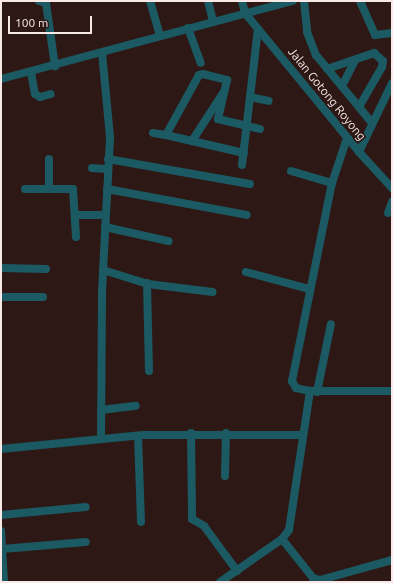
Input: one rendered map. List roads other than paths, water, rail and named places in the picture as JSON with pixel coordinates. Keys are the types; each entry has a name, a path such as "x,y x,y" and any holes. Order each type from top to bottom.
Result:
{"street":[{"path":"39,1 46,3 55,66"},
{"path":"150,1 160,36"},
{"path":"208,1 213,21"},
{"path":"236,1 242,14"},
{"path":"242,1 242,14"},
{"path":"1,79 55,66 213,21 284,2 293,1"},
{"path":"304,1 309,41 316,56 372,123"},
{"path":"360,1 375,35 392,33"},
{"name":"Jalan Gotong Royong","path":"242,14 258,29 346,138 392,188"},
{"path":"188,28 201,63"},
{"path":"242,165 258,29"},
{"path":"101,439 103,270 110,136 102,53"},
{"path":"327,69 374,53 384,63 359,107"},
{"path":"342,86 355,60"},
{"path":"31,72 35,94 40,97 51,94"},
{"path":"166,135 199,75 226,79 226,88 218,119"},
{"path":"359,152 392,83"},
{"path":"192,141 226,88"},
{"path":"250,97 268,101"},
{"path":"208,116 260,129"},
{"path":"153,133 244,153"},
{"path":"346,138 332,183 309,289 292,381 296,388 314,392 392,391"},
{"path":"49,159 49,189"},
{"path":"108,159 250,184"},
{"path":"92,168 108,169"},
{"path":"291,171 332,183"},
{"path":"25,190 73,189 76,215 76,237"},
{"path":"107,189 247,215"},
{"path":"388,213 392,202"},
{"path":"76,215 105,215"},
{"path":"105,227 168,240"},
{"path":"1,268 46,269"},
{"path":"103,270 147,283 213,292"},
{"path":"246,272 309,289"},
{"path":"147,283 149,371"},
{"path":"1,297 43,297"},
{"path":"220,582 282,539 289,530 303,435 331,324"},
{"path":"101,410 136,406"},
{"path":"1,449 101,439 191,433 303,435"},
{"path":"191,433 192,519 204,526 237,571"},
{"path":"225,476 226,433"},
{"path":"138,436 141,522"},
{"path":"1,515 86,507"},
{"path":"1,531 4,582"},
{"path":"282,539 312,578 320,581 335,580 392,560"},
{"path":"2,549 86,542"}]}
